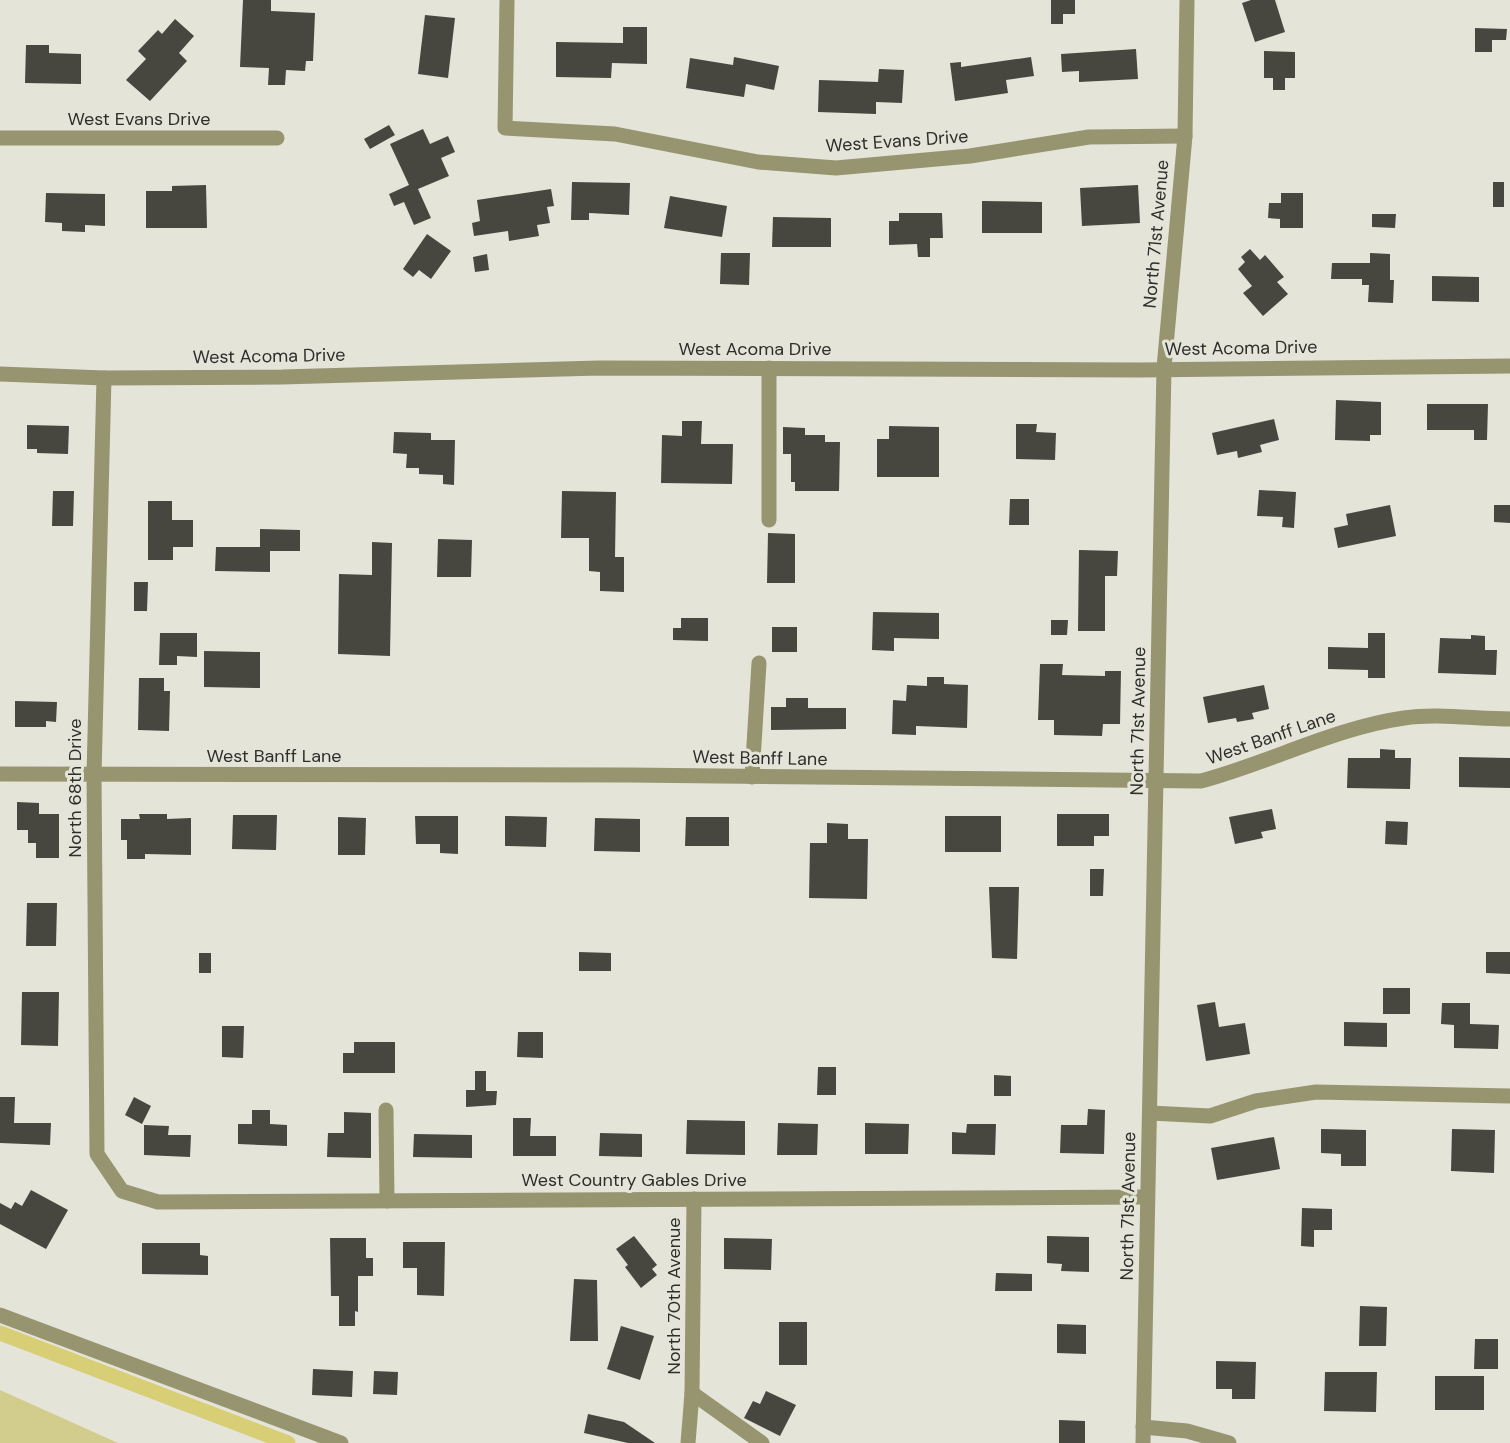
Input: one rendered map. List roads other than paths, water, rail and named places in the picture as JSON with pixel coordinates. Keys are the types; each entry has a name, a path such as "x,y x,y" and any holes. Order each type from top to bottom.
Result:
{"street":[{"name":"West Evans Drive","path":"507,0 505,128 615,134 758,162 836,168 970,156 1089,137 1185,136"},
{"name":"North 71st Avenue","path":"1143,1443 1164,368 1185,136 1187,0"},
{"name":"West Evans Drive","path":"0,138 277,138"},
{"name":"West Acoma Drive","path":"0,374 104,378 282,377 599,368 1510,366"},
{"path":"769,368 769,520"},
{"name":"North 68th Drive","path":"104,378 94,775 97,1154 122,1191"},
{"path":"752,777 759,663"},
{"name":"West Banff Lane","path":"0,774 1201,781 1241,770 1358,727 1406,717 1510,719"},
{"path":"1150,1113 1210,1116 1256,1101 1316,1092 1510,1096"},
{"path":"386,1110 387,1201"},
{"name":"West Country Gables Drive","path":"122,1191 158,1202 1148,1197"},
{"name":"North 70th Avenue","path":"688,1443 692,1393 694,1198"},
{"path":"0,1315 341,1443"},
{"path":"692,1393 762,1443"},
{"path":"1143,1427 1187,1431 1229,1443"}],"waterway":[{"path":"0,1333 288,1443"}]}
